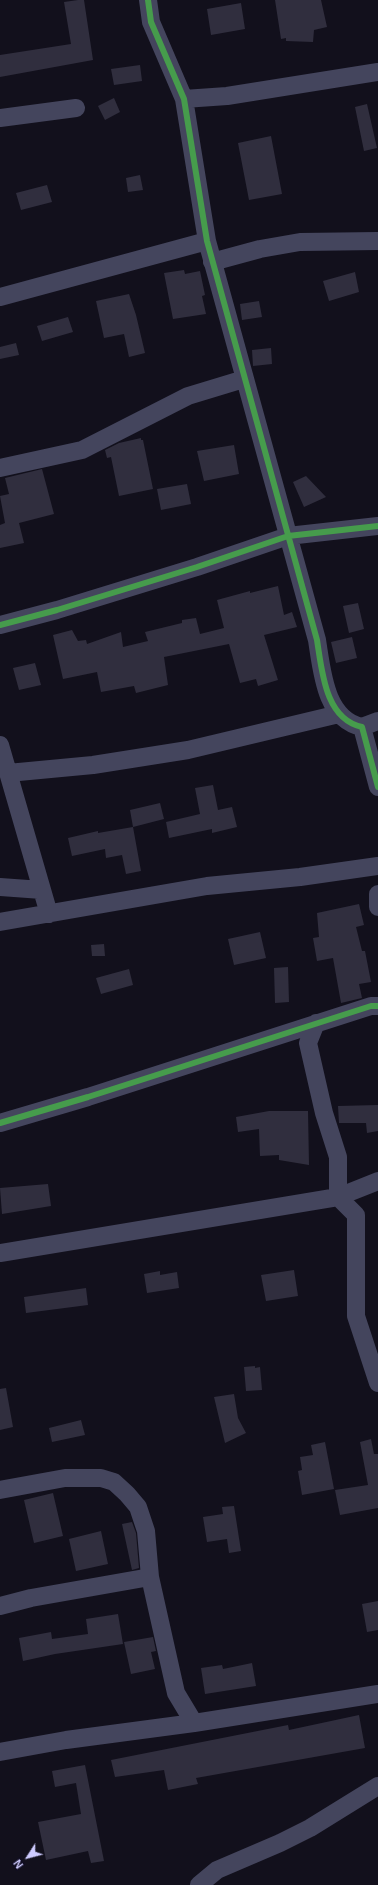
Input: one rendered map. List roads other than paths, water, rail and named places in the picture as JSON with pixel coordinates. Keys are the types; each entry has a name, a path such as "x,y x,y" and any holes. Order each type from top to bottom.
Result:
{"street":[{"path":"148,0 151,22 184,99 207,241 212,262 317,640 323,675 330,698 339,714 353,725 370,724 378,787"},
{"path":"184,99 242,94 378,72"},
{"path":"0,118 76,108"},
{"path":"0,296 207,241"},
{"path":"212,262 260,249 300,242 378,241"},
{"path":"0,468 82,450 188,396 244,379"},
{"path":"0,625 57,610 189,569 288,536 378,526"},
{"path":"8,774 93,765 188,750 339,714"},
{"path":"0,745 49,914"},
{"path":"0,922 49,914 89,905 200,887 378,866"},
{"path":"0,887 42,890"},
{"path":"378,894 378,907"},
{"path":"0,1123 88,1097 371,1006 378,1006"},
{"path":"316,1024 308,1043 324,1113 338,1157 338,1197 356,1215 356,1316 378,1383"},
{"path":"0,1253 338,1197 378,1181"},
{"path":"0,1490 65,1478 101,1478 114,1482 138,1507 146,1531 150,1577 176,1693 194,1723"},
{"path":"0,1606 31,1598 150,1577"},
{"path":"0,1752 66,1740 194,1723 378,1694"},
{"path":"199,1885 217,1870 280,1843 310,1828 378,1786"}]}
